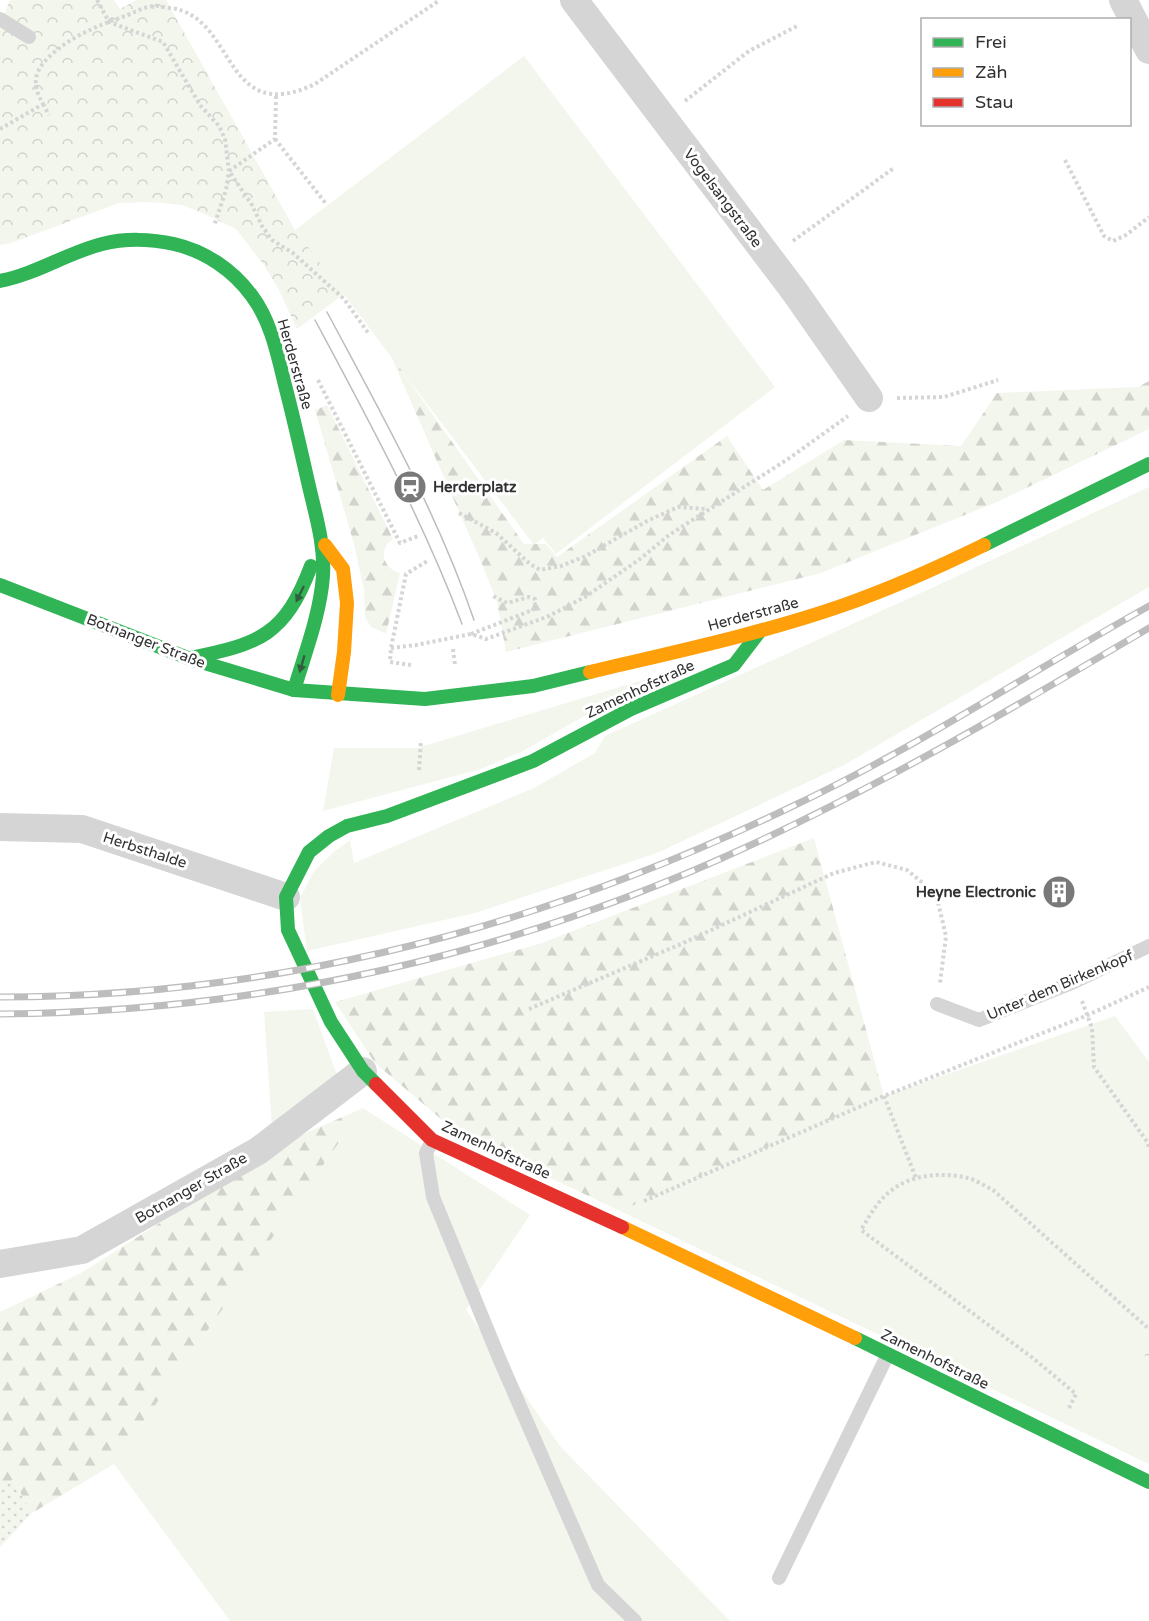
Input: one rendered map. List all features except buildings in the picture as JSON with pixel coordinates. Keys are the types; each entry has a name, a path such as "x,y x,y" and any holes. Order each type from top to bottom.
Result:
{"street":[{"name":"Vogelsangstraße","path":"574,0 795,292 869,398"},
{"path":"1123,0 1149,50"},
{"name":"Herderstraße","path":"0,281 16,278 103,244 142,240 176,244 206,256 229,270 252,296 271,332 292,414 323,556 323,577 313,624 294,690 338,695 425,699 461,696 532,686 760,631 842,606 924,574 1149,464"},
{"path":"188,658 227,651 260,639 280,625 291,610 308,576 321,539"},
{"name":"Herderstraße","path":"321,539 343,569 347,603 338,695"},
{"name":"Botnanger Straße","path":"0,585 188,658 294,690"},
{"name":"Zamenhofstraße","path":"760,631 734,665 630,709 533,761 387,816 347,826 329,836 309,852 286,897 288,930 331,1022 363,1071 432,1140 605,1218 1149,1482"},
{"name":"Herbsthalde","path":"0,827 82,829 286,897"},
{"name":"Botnanger Straße","path":"0,1264 82,1250 258,1150 363,1071"}],"lane":[{"path":"0,19 29,37"},
{"name":"Unter dem Birkenkopf","path":"937,1005 979,1020 1074,982 1149,946"},
{"path":"432,1140 426,1153 433,1197 499,1358 598,1585 635,1621"},
{"path":"779,1578 888,1354"}],"path":[{"path":"97,0 110,22 163,42 200,105 219,126 225,139 229,171 226,190 206,256"},
{"path":"49,115 35,91 37,74 45,61 56,50 75,38 153,6 176,9 190,14 206,26 233,69 262,93 276,96 296,93 315,84 440,0"},
{"path":"682,103 748,51 797,26"},
{"path":"276,96 275,139 327,205"},
{"path":"0,129 43,104"},
{"path":"229,171 275,139"},
{"path":"1065,160 1104,236 1113,241 1126,236 1149,217"},
{"path":"787,244 894,168"},
{"path":"229,171 272,240 293,253 344,299 369,334"},
{"path":"313,370 400,543 418,536"},
{"path":"471,634 486,639 549,616 585,597 640,559 669,535 836,426 869,398 944,397 999,380"},
{"path":"459,513 496,533 530,564 540,570 561,566 586,556 647,521 678,507 708,509"},
{"path":"422,666 390,662 406,574 429,560"},
{"path":"391,648 471,634 535,609 535,599 529,597 507,603 491,595"},
{"path":"444,665 455,665 453,649"},
{"path":"419,772 422,754 421,740"},
{"path":"529,1009 681,944 834,873 876,862 907,870 936,894 946,936 937,1005"},
{"path":"1074,982 1092,1028 1094,1067 1148,1143 1149,1149"},
{"path":"605,1218 884,1096 1088,1015 1149,987"},
{"path":"884,1096 916,1178"},
{"path":"1055,1436 1076,1394 1034,1359 861,1230 874,1208 892,1189 916,1178 944,1175 969,1178 993,1190 1149,1329"}],"green space":[{"path":"10,0 114,0 120,9 136,0 166,0 295,230 344,294 297,329 279,290 264,265 236,229 182,205 151,202 119,203 0,245 0,25"},
{"path":"524,56 775,387 556,554 543,538 534,545 295,230"},
{"path":"390,354 524,544 546,544 557,557 727,436 763,490 844,440 961,446 997,393 1138,387 1149,381 1149,429 997,502 821,573 506,652 497,602"},
{"path":"327,405 393,539 385,548 384,558 389,567 400,573 386,634 371,627 365,617 364,590 354,544 315,410"},
{"path":"1149,487 1149,587 844,765 657,853 475,913 307,951 300,898 314,871 350,840 354,863 534,788 595,753 605,736"},
{"path":"653,677 523,751 481,769 323,811 334,748 417,748"},
{"path":"814,838 884,1096 620,1211 460,1135 375,1063 335,1002 542,943"},
{"path":"313,1009 338,1078 272,1128 264,1012"},
{"path":"1115,1016 1149,1062 1149,1464 620,1211 884,1096"},
{"path":"363,1108 530,1215 466,1310 560,1446 730,1621 230,1621 114,1464"},
{"path":"363,1108 114,1464 32,1513 13,1480 0,1487 0,1312 81,1273 290,1140"},
{"path":"1149,1335 1149,1379 1143,1378 1146,1338"},
{"path":"13,1480 32,1513 0,1547 0,1487"}],"tram line":[{"path":"327,312 425,502 474,620"},
{"path":"315,320 412,507 462,624"}],"railway":[{"path":"0,997 104,994 206,984 307,968 407,946 506,919 603,886 699,849 793,806 884,760 1149,606"},
{"path":"0,1014 97,1011 194,1002 290,988 386,970 480,946 572,917 664,883 804,820 954,741 1149,628"}],"traffic: fast":[{"path":"0,281 26,274 102,244 148,240 197,251 227,270 252,296 265,317 277,353 321,540 323,576 319,605 294,690"},
{"path":"984,545 1149,464"},
{"path":"190,658 235,647 267,633 291,608 311,566"},
{"path":"0,585 188,658 294,690 425,699 533,686 590,672"},
{"path":"376,1084 363,1071 331,1022 288,930 286,897 309,852 329,836 347,826 387,816 533,761 631,709 734,665 760,631"},
{"path":"855,1338 1149,1482"}],"traffic: slow":[{"path":"325,545 343,569 347,603 338,695"},
{"path":"590,672 717,642 810,616 895,585 984,545"},
{"path":"622,1227 855,1338"}],"traffic: jam":[{"path":"376,1084 432,1140 622,1227"}],"place":[{"name":"Herderplatz","path":"410,487"},
{"name":"Heyne Electronic","path":"1059,892"}]}
